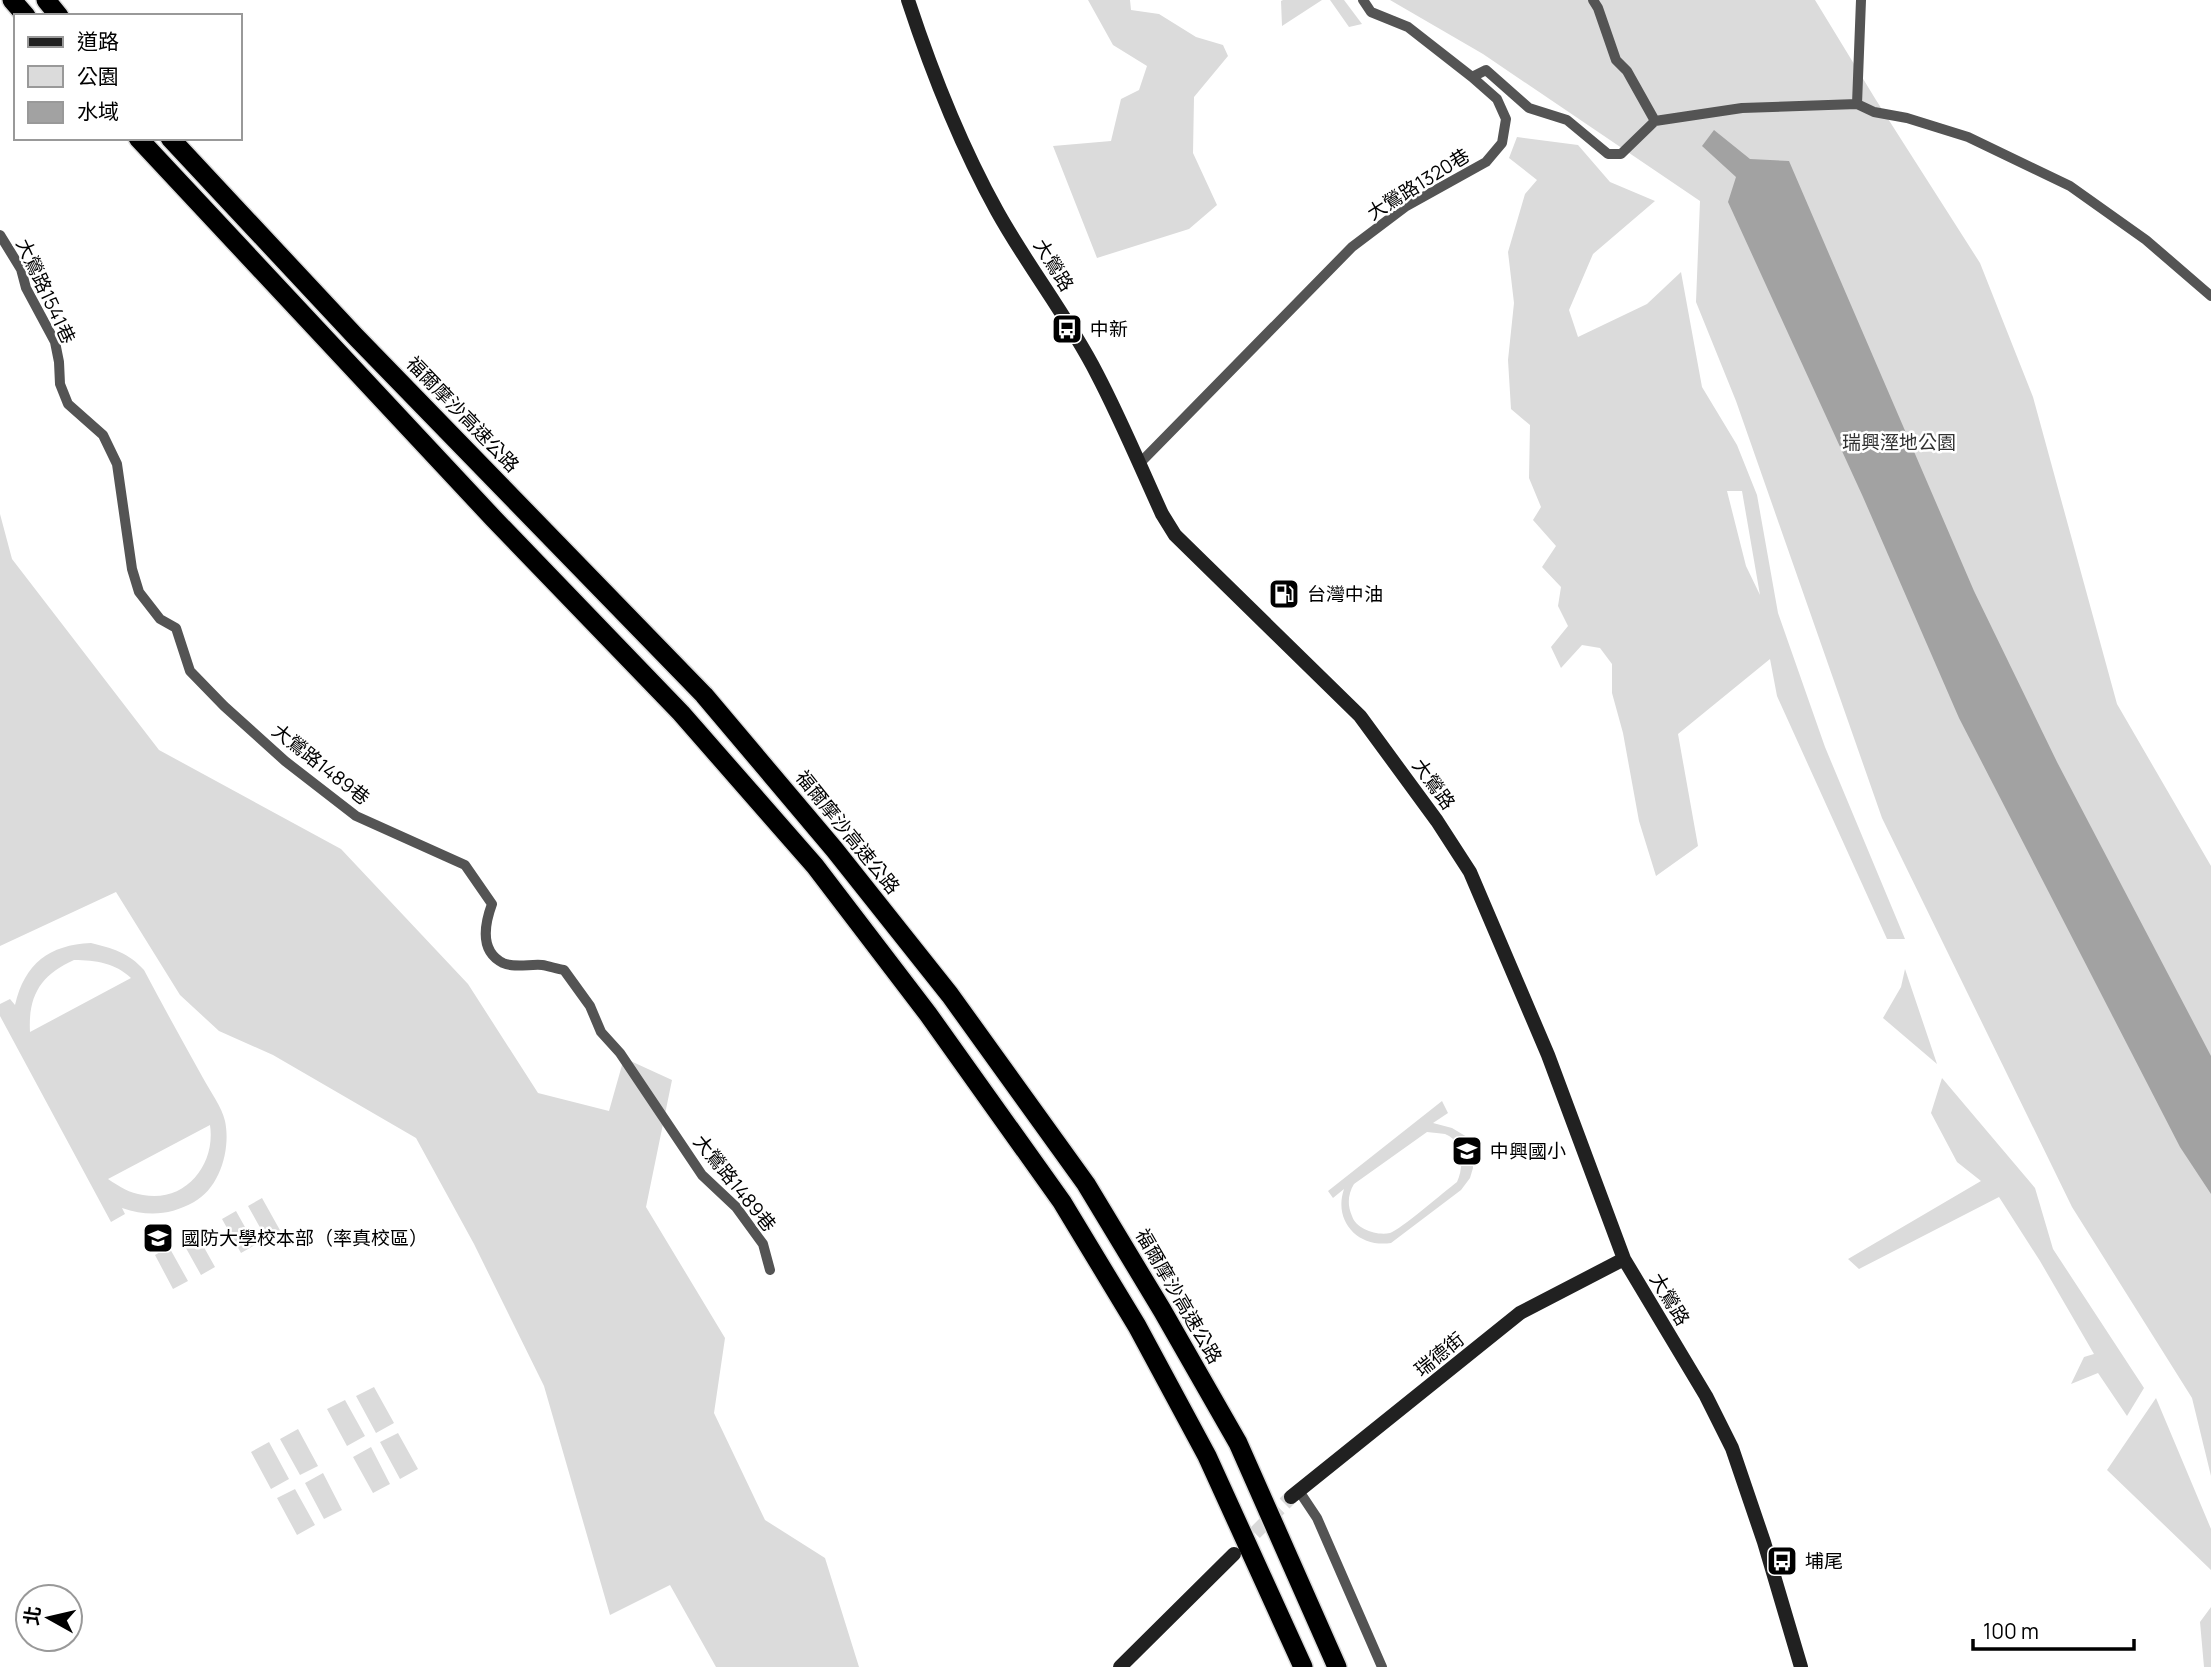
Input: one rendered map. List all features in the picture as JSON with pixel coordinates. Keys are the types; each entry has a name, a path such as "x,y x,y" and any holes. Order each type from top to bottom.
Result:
{"highway":[{"path":"12,0 24,14"},
{"path":"46,0 57,14"},
{"path":"140,140 494,519 681,713 815,866 872,940 1062,1202 1137,1326 1207,1456 1303,1667"},
{"name":"福爾摩沙高速公路","path":"172,140 355,336 704,695 834,849 950,995 1086,1184 1162,1310 1238,1443 1338,1667"}],"street":[{"name":"大鶯路","path":"908,0 924,49 979,175 998,212 1097,375 1162,514 1175,535 1360,716 1470,872 1548,1055 1624,1259 1706,1396 1732,1448 1764,1542 1801,1667"},
{"name":"大鶯路1320巷","path":"1139,464 1352,247 1405,207 1486,162 1502,143 1506,129 1502,107 1497,99 1472,76 1408,27 1371,12 1363,0"},
{"path":"1593,0 1616,60 1627,71 1655,121"},
{"path":"1857,104 1861,0"},
{"path":"1472,76 1486,70 1530,108 1567,120 1608,154 1621,154 1655,121 1742,108 1857,104 1874,113 1908,118 1968,137 2070,186 2146,240 2211,296"},
{"name":"大鶯路1541巷","path":"0,235 21,269 26,288 55,342 59,362"},
{"name":"大鶯路1489巷","path":"59,362 60,384 68,404 103,435 117,464 132,569 139,592 160,619 176,628 190,671 223,706 285,761 356,816 465,865 492,904 486,920 485,938 494,955 508,965 542,965 564,970 590,1006 601,1032 620,1053 702,1175 736,1208 763,1244 769,1270"},
{"name":"瑞德街","path":"1295,1494 1520,1313 1624,1259"},
{"path":"1295,1494 1317,1518 1382,1667"},
{"path":"1120,1667 1234,1554"}],"green space":[{"path":"1088,0 1130,0 1131,10 1159,14 1196,37 1223,45 1228,56 1194,97 1193,153 1217,205 1189,229 1097,258 1053,146 1111,141 1121,99 1139,90 1147,66 1113,45"},
{"path":"1283,0 1322,0 1282,26"},
{"path":"1330,0 1344,0 1362,24 1349,27"},
{"name":"瑞興溼地公園","path":"1390,0 1815,0 1980,263 2033,397 2117,704 2211,866 2211,1476 2192,1398 2072,1207 1882,818 1736,401 1696,302 1700,201 1483,54"},
{"path":"1517,137 1578,145 1610,182 1655,201 1593,254 1569,310 1578,337 1647,304 1681,272 1702,387 1737,445 1757,495 1778,613 1825,747 1905,939 1887,939 1777,696 1770,659 1678,734 1698,846 1656,876 1639,821 1623,733 1612,693 1612,664 1600,648 1582,645 1561,668 1551,647 1568,626 1558,606 1561,587 1542,567 1556,546 1533,520 1541,507 1529,478 1530,425 1511,409 1508,360 1514,303 1508,252 1525,194 1537,180 1509,158","holes":["1727,491 1742,491 1760,595 1746,566"]},
{"path":"0,514 12,559 159,750 341,849 468,984 538,1093 609,1111 624,1058 672,1080 646,1207 725,1338 714,1413 765,1520 825,1558 859,1667 716,1667 670,1585 610,1615 544,1386 474,1244 416,1138 273,1055 219,1031 180,995 116,892 0,946"},
{"path":"91,943 113,949 132,959 144,970 221,1110 226,1132 222,1167 203,1196 185,1206 168,1212 150,1213 122,1208 125,1214 111,1222 0,1016 0,1004 10,999 15,1005 19,990 32,967 51,952","holes":["74,960 105,963 131,978 30,1032 31,1007 39,988 53,972","210,1125 211,1140 203,1167 184,1187 158,1196 143,1195 129,1191 108,1179"]},
{"path":"1905,969 1937,1064 1883,1018 1901,987"},
{"path":"1942,1078 2035,1188 2053,1249 2144,1388 2127,1416 2098,1373 2071,1384 2084,1357 2094,1354 1999,1197 1859,1269 1848,1259 1981,1181 1957,1162 1931,1113"},
{"path":"1442,1101 1448,1113 1433,1123 1452,1128 1467,1137 1472,1149 1473,1168 1470,1178 1461,1190 1391,1243 1368,1241 1359,1237 1351,1230 1342,1212 1344,1189 1333,1198 1328,1191","holes":["1427,1132 1445,1134 1456,1142 1461,1155 1461,1170 1457,1182 1390,1233 1362,1228 1354,1221 1350,1212 1349,1196 1354,1184"]},
{"path":"262,1198 281,1232 267,1240 248,1206"},
{"path":"236,1211 255,1245 241,1253 222,1219"},
{"path":"196,1233 215,1267 201,1275 182,1241"},
{"path":"169,1247 188,1281 173,1289 155,1255"},
{"path":"374,1387 394,1423 376,1433 356,1396"},
{"path":"2156,1398 2211,1529 2211,1570 2107,1470"},
{"path":"345,1400 365,1436 347,1446 327,1409"},
{"path":"298,1429 318,1466 300,1475 280,1439"},
{"path":"398,1433 418,1469 400,1479 380,1442"},
{"path":"269,1442 289,1479 271,1489 251,1452"},
{"path":"371,1447 390,1484 373,1493 353,1457"},
{"path":"323,1473 342,1510 324,1519 305,1483"},
{"path":"295,1489 315,1525 297,1535 277,1498"},
{"path":"2211,1607 2211,1667 2204,1667 2200,1622"}],"water":[{"path":"1714,130 1750,159 1789,161 1974,591 2057,762 2211,1056 2211,1194 2180,1147 1959,718 1863,497 1728,202 1736,177 1702,146"}],"tunnel":[{"path":"1240,1548 1291,1497"}],"place":[{"name":"中新","path":"1067,329"},
{"name":"台灣中油","path":"1284,594"},
{"name":"中興國小","path":"1467,1151"},
{"name":"國防大學校本部（率真校區）","path":"158,1238"},
{"name":"埔尾","path":"1782,1561"}]}
